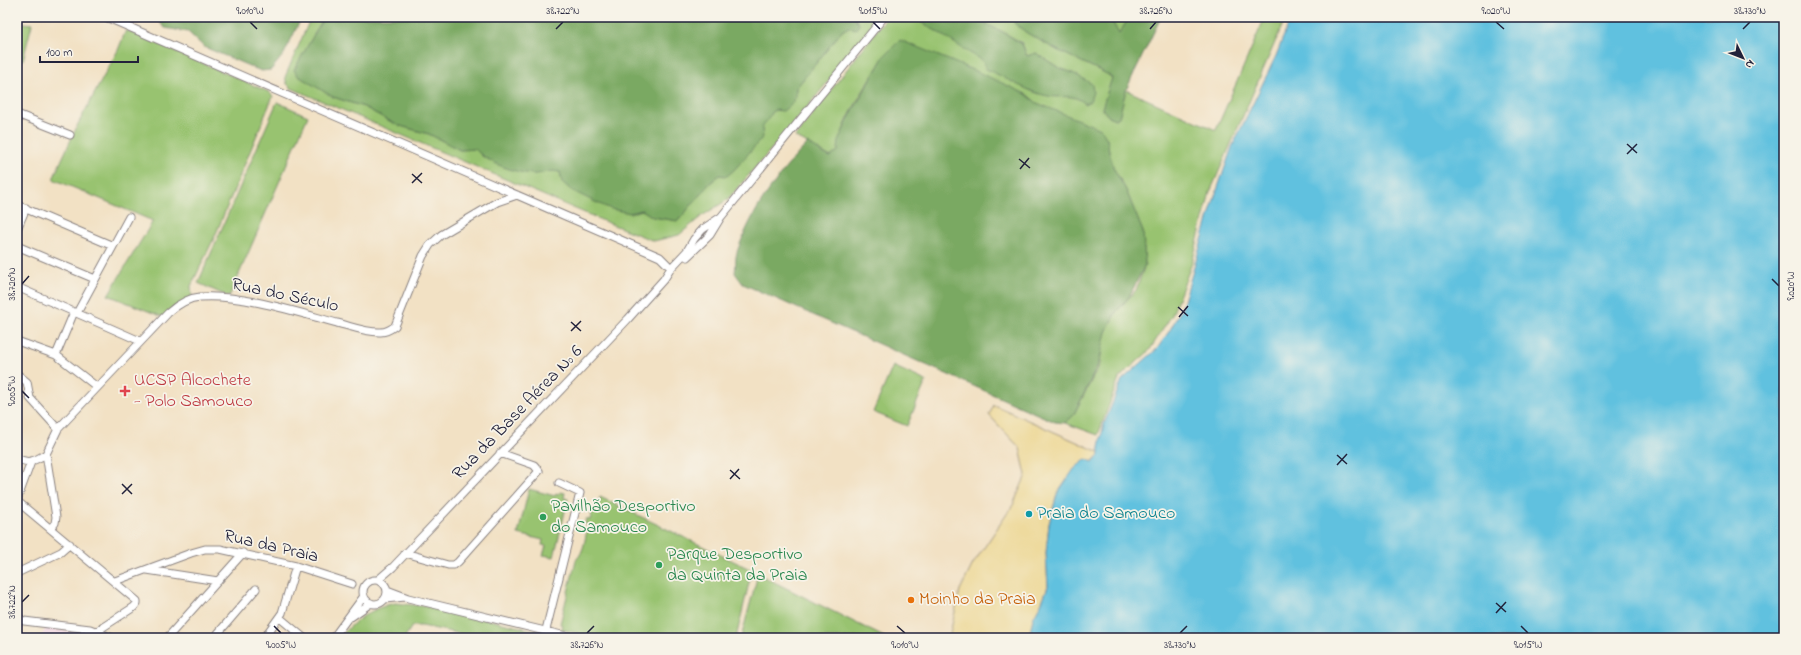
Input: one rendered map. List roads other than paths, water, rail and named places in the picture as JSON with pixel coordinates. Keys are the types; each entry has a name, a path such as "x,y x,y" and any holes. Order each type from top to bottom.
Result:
{"street":[{"path":"106,17 660,257 671,268"},
{"path":"664,279 674,272 703,242 721,217 884,17"},
{"path":"17,114 70,135"},
{"path":"495,186 499,195 497,202"},
{"name":"Rua do Século","path":"46,454 58,429 140,341 168,313 182,302 199,297 222,298 265,304 380,332 392,328 400,316 423,256 430,245 441,235 497,202 516,195"},
{"path":"17,205 113,246"},
{"path":"17,229 26,208"},
{"path":"56,355 76,312 129,217"},
{"path":"664,279 671,268 687,251 703,229 721,217"},
{"path":"17,246 95,279"},
{"name":"Rua da Base Aérea Nº 6","path":"393,567 664,279"},
{"path":"17,288 76,312 140,341"},
{"path":"17,340 56,355 97,386"},
{"path":"17,374 27,382 30,398 58,429"},
{"path":"405,553 448,565 454,565 458,562 539,471 534,465 500,453"},
{"path":"17,458 22,462 31,462 46,454 56,517 55,523 51,528"},
{"path":"31,462 17,500 115,581 138,603 97,631 93,638"},
{"path":"546,630 580,493 560,483"},
{"path":"17,573 61,552 70,544"},
{"name":"Rua da Praia","path":"115,581 190,553 220,549 296,566 352,584"},
{"path":"167,638 243,553"},
{"path":"264,638 280,618 296,566"},
{"path":"333,638 364,596 364,588 367,583 378,580 393,567"},
{"path":"385,599 386,587 393,567"},
{"path":"146,570 218,581"},
{"path":"378,580 386,587 405,597 574,638"},
{"path":"214,638 256,589"},
{"path":"364,596 371,603"},
{"path":"346,621 371,603 378,603 385,599 405,597"},
{"path":"280,618 304,638"},
{"path":"18,619 97,631 112,638"},
{"path":"17,633 21,638"}],"water":[{"path":"1291,17 1784,17 1784,638 1029,638 1033,618 1042,602 1048,586 1046,553 1049,524 1057,494 1074,469 1086,459 1093,462 1099,455 1099,447 1104,424 1122,380 1157,349 1170,330 1182,308 1215,196 1232,147 1276,56"}],"place":[{"name":"UCSP Alcochete - Polo Samouco","path":"125,391"},
{"name":"Praia do Samouco","path":"1029,514"},
{"name":"Pavilhão Desportivo do Samouco","path":"543,517"},
{"name":"Parque Desportivo da Quinta da Praia","path":"659,565"},
{"name":"Moinho da Praia","path":"911,600"}]}
